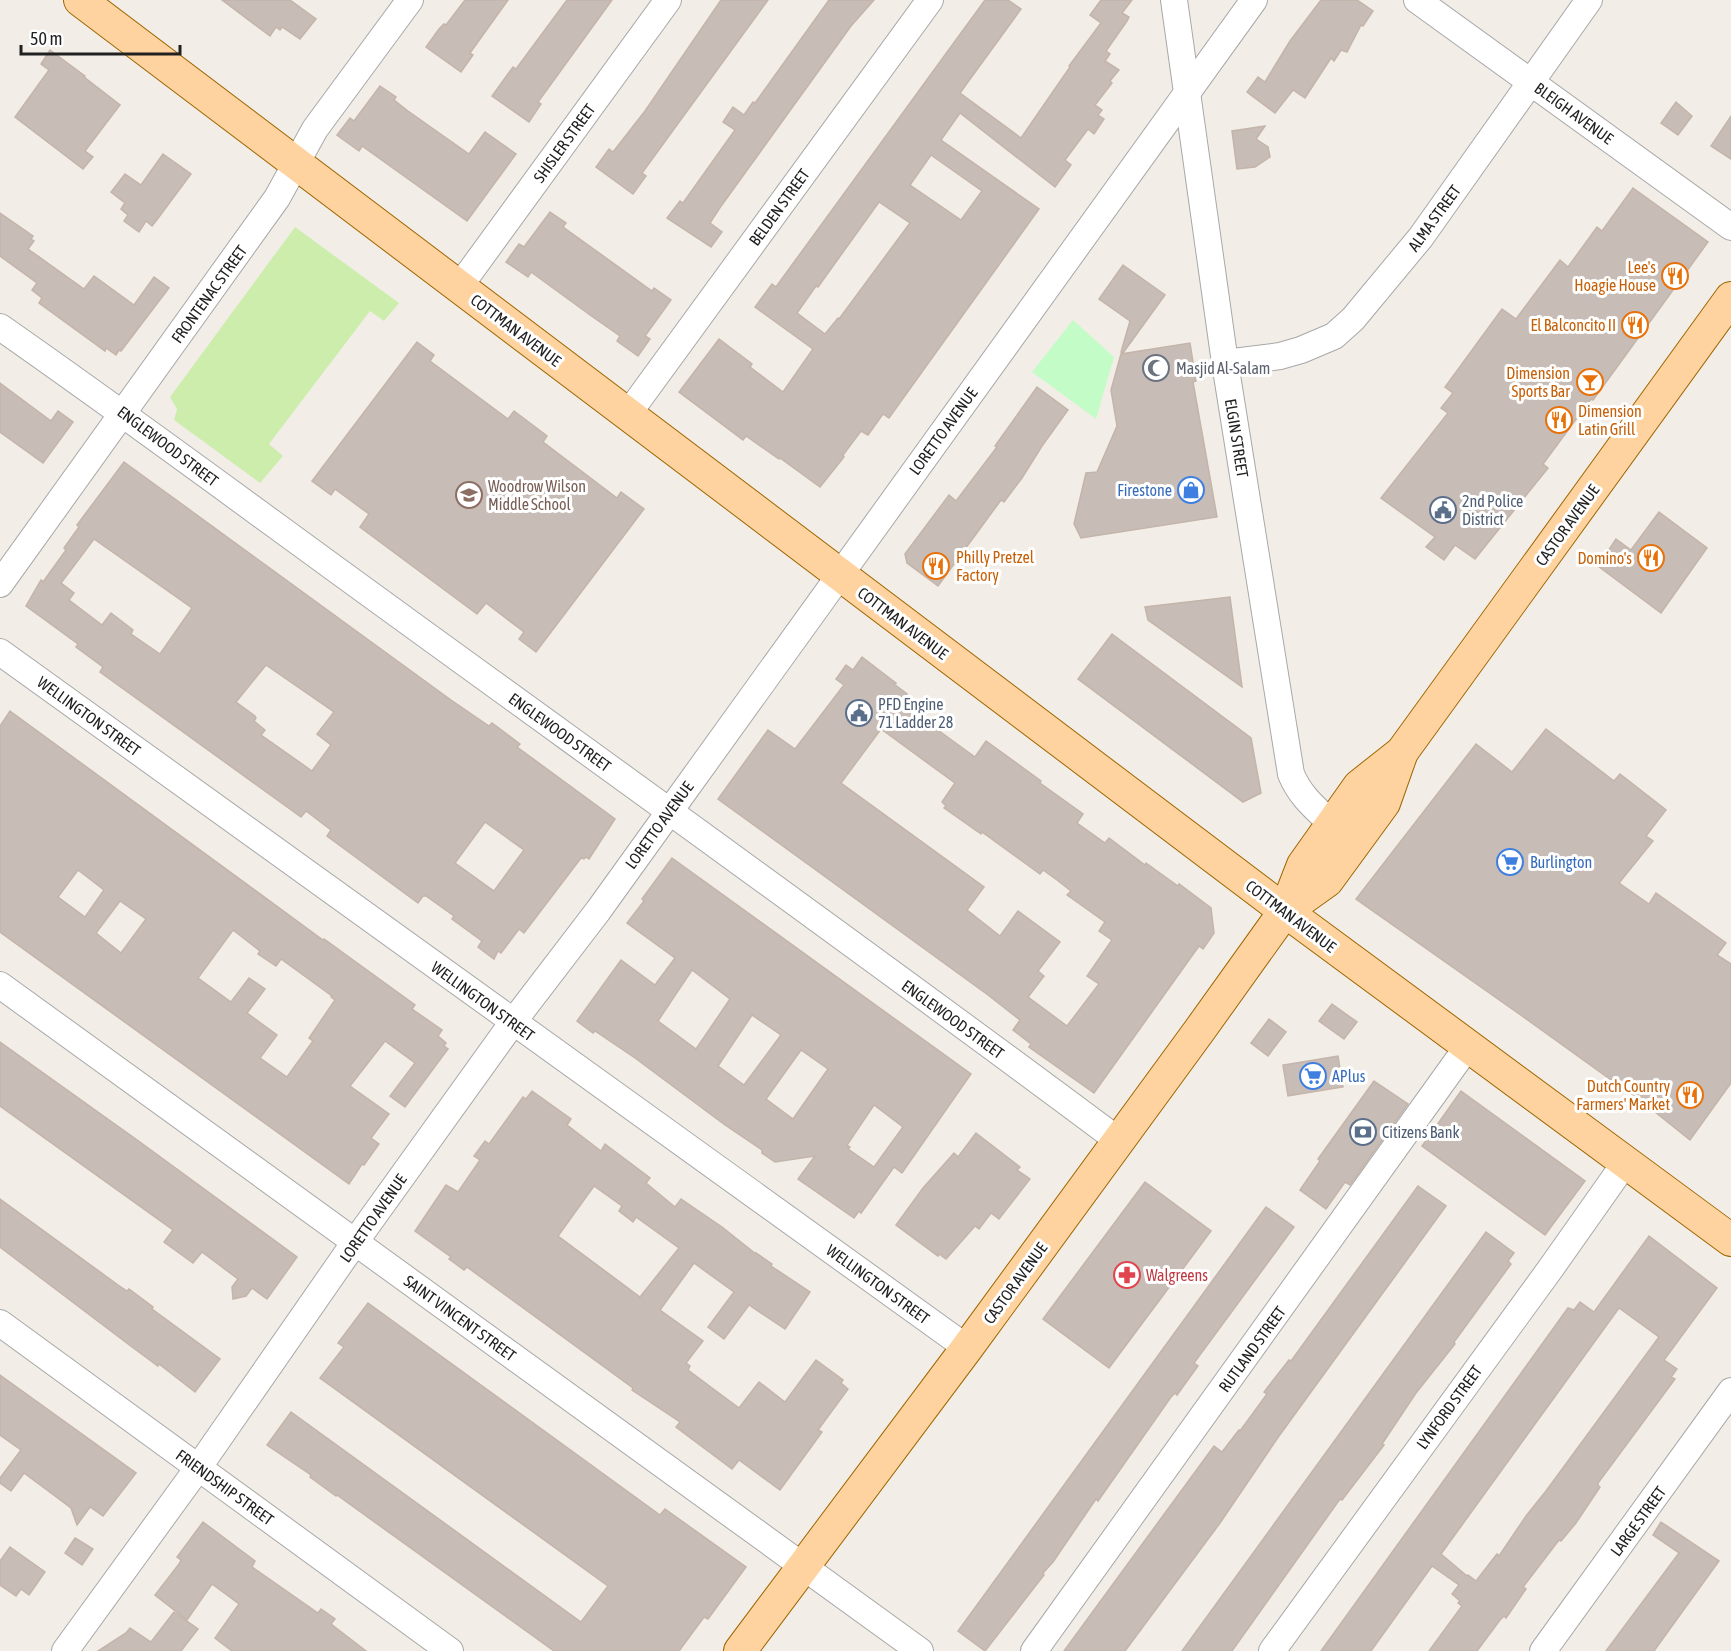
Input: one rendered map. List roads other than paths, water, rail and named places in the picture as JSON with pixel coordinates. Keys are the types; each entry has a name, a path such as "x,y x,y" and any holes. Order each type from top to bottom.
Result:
{"main road":[{"name":"COTTMAN AVENUE","path":"80,0 1285,911 1731,1240"},
{"name":"CASTOR AVENUE","path":"740,1651 967,1348 1285,911 1303,865 1359,786 1402,752 1731,298"},
{"name":"CASTOR AVENUE","path":"1285,911 1327,881 1384,803 1402,752"}],"street":[{"name":"FRONTENAC STREET","path":"0,584 277,198 315,129 411,0"},
{"name":"SHISLER STREET","path":"459,287 668,0"},
{"name":"BELDEN STREET","path":"628,414 930,0"},
{"name":"ELGIN STREET","path":"1174,0 1226,363 1291,774 1304,799 1332,824"},
{"name":"LORETTO AVENUE","path":"65,1651 198,1468 355,1242 513,1022 670,811 1254,0"},
{"name":"BLEIGH AVENUE","path":"1417,0 1731,227"},
{"name":"ALMA STREET","path":"1226,363 1280,356 1301,350 1334,336 1353,319 1422,237 1589,0"},
{"name":"ENGLEWOOD STREET","path":"0,327 124,413 1119,1141"},
{"name":"WELLINGTON STREET","path":"0,652 967,1348"},
{"name":"SAINT VINCENT STREET","path":"0,985 920,1651"},
{"name":"RUTLAND STREET","path":"1034,1651 1468,1046"},
{"name":"LYNFORD STREET","path":"1272,1651 1625,1163"},
{"name":"FRIENDSHIP STREET","path":"0,1323 450,1651"},
{"name":"LARGE STREET","path":"1543,1651 1731,1391"}],"place":[{"name":"Lee's Hoagie House","path":"1675,276"},
{"name":"El Balconcito II","path":"1635,325"},
{"name":"Masjid Al-Salam","path":"1156,368"},
{"name":"Dimension Sports Bar","path":"1590,382"},
{"name":"Dimension Latin Grill","path":"1559,420"},
{"name":"Firestone","path":"1191,490"},
{"name":"Woodrow Wilson Middle School","path":"469,495"},
{"name":"2nd Police District","path":"1443,510"},
{"name":"Domino's","path":"1651,558"},
{"name":"Philly Pretzel Factory","path":"936,566"},
{"name":"PFD Engine 71 Ladder 28","path":"859,713"},
{"name":"Burlington","path":"1510,862"},
{"name":"APlus","path":"1313,1076"},
{"name":"Dutch Country Farmers' Market","path":"1690,1095"},
{"name":"Citizens Bank","path":"1363,1132"},
{"name":"Walgreens","path":"1127,1275"}]}
